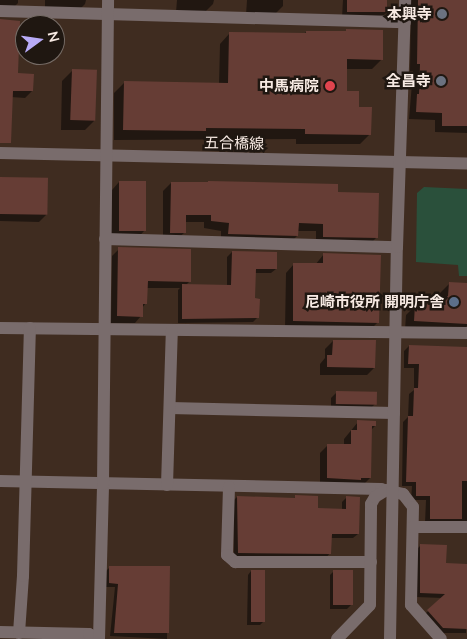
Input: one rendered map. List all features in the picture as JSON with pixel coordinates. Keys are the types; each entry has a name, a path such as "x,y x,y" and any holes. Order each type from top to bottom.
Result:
{"street":[{"path":"0,632 89,634 98,639 103,484 108,0"},
{"path":"390,639 388,490 394,414 405,0"},
{"path":"0,11 405,22"},
{"name":"五合橋線","path":"0,153 106,157 467,164"},
{"path":"105,239 397,247"},
{"path":"0,328 467,333"},
{"path":"19,633 30,328"},
{"path":"167,485 172,330"},
{"path":"170,408 394,414"},
{"path":"0,481 388,490 403,494 413,507 411,605 441,639"},
{"path":"229,486 227,555 235,562 371,562"},
{"path":"337,639 370,605 371,504 375,497 388,490"},
{"path":"413,527 467,527"}],"green space":[{"path":"424,187 467,189 467,276 459,276 458,265 416,262 417,193"}],"building":[{"path":"347,0 387,0 387,12 347,12"},
{"name":"全昌寺","path":"418,0 467,0 467,126 442,126 442,113 416,112 420,64 417,64"},
{"path":"0,19 15,20 15,65 18,65 18,73 34,74 33,91 13,91 11,143 0,143"},
{"path":"346,29 383,30 383,60 347,59 347,91 359,91 359,107 372,107 371,135 305,134 305,129 206,128 206,131 123,130 124,81 228,83 229,32 306,33 306,31 346,31"},
{"path":"72,69 97,70 95,121 70,120"},
{"path":"0,177 48,178 47,215 0,214"},
{"path":"119,181 146,181 146,231 119,231"},
{"path":"171,182 338,184 338,192 379,193 378,238 323,237 323,224 299,223 298,236 228,234 229,223 211,221 211,215 186,215 186,233 170,233"},
{"path":"118,247 191,249 191,282 148,281 147,304 143,304 143,317 117,316"},
{"path":"232,251 277,252 277,269 256,269 255,298 260,299 259,318 182,319 182,284 231,285"},
{"path":"323,253 381,255 379,323 293,321 293,263 323,263"},
{"name":"尼崎市役所 開明庁舎","path":"449,282 467,283 467,324 414,321 415,304 437,305 448,296"},
{"path":"333,340 376,340 375,368 327,367 327,355 332,355"},
{"path":"409,345 467,347 467,481 462,481 462,519 430,519 430,496 416,496 416,482 406,482 408,416 413,416 414,388 418,388 419,364 408,364"},
{"path":"336,391 377,392 377,405 336,404"},
{"path":"357,420 376,421 376,426 372,426 371,478 361,478 361,480 327,478 327,444 351,444 351,430 357,430"},
{"path":"295,495 318,496 318,508 346,509 346,496 360,497 359,534 332,534 331,554 238,553 237,496 295,498"},
{"path":"420,544 447,545 446,563 467,564 467,629 443,628 427,610 445,594 420,593"},
{"path":"109,566 170,566 169,633 114,633 118,584 109,583"},
{"path":"251,570 265,570 265,622 251,622"},
{"path":"333,570 353,570 353,605 333,605"}],"place":[{"name":"本興寺","path":"442,14"},
{"name":"全昌寺","path":"441,81"},
{"name":"中馬病院","path":"330,86"},
{"name":"尼崎市役所 開明庁舎","path":"454,302"}]}
